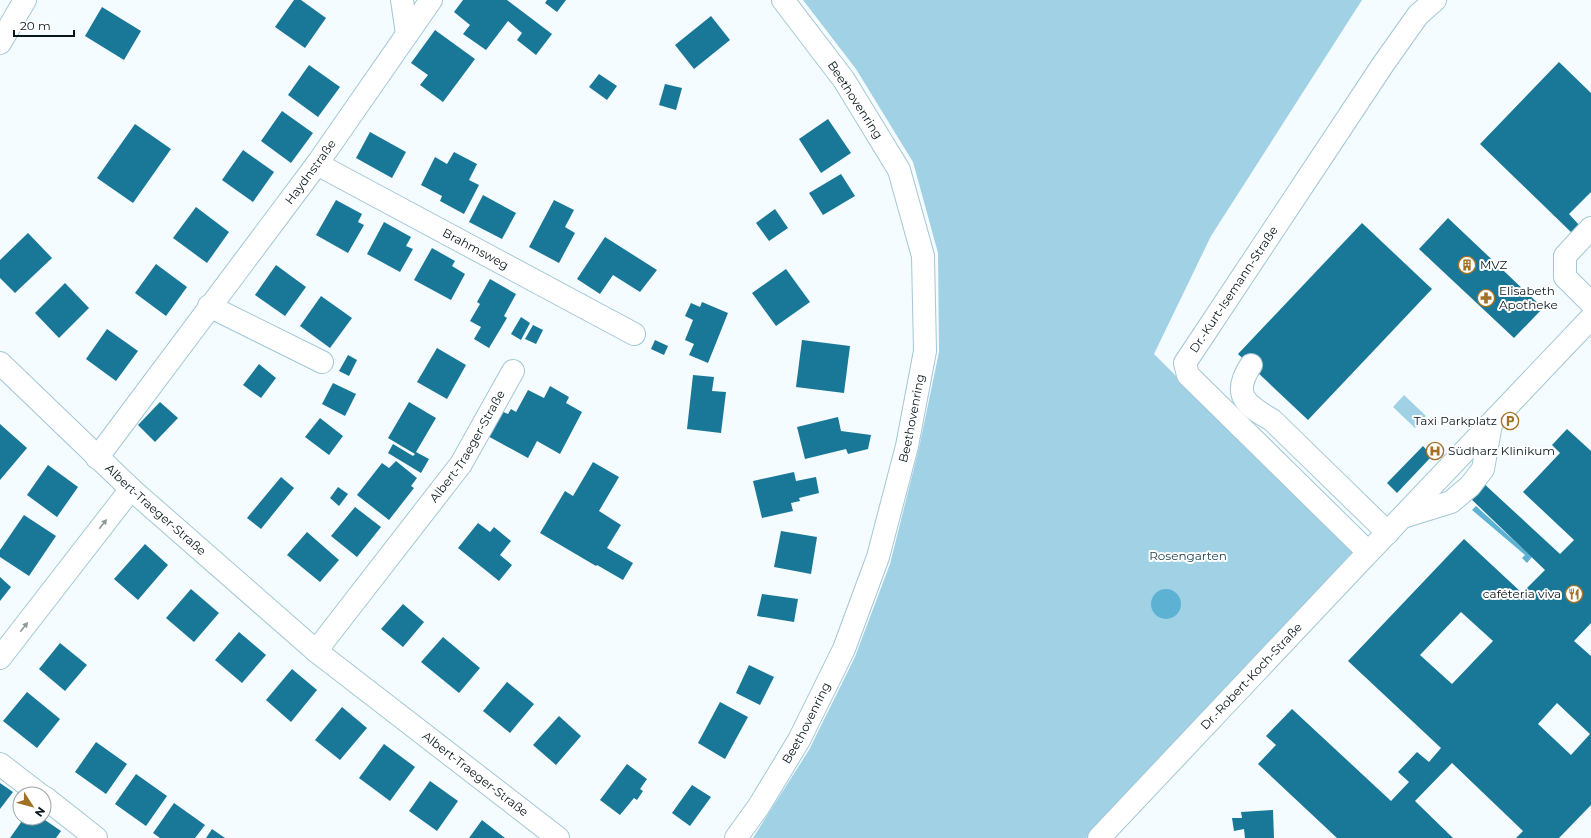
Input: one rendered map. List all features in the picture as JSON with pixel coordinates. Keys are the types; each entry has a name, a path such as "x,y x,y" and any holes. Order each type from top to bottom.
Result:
{"street":[{"path":"0,42 25,0"},
{"path":"402,0 407,34"},
{"name":"Haydnstraße","path":"97,458 209,306 317,164 431,0"},
{"name":"Beethovenring","path":"736,838 759,806 799,740 844,648 878,557 907,446 925,351 923,256 899,170 844,80 782,0"},
{"name":"Dr.-Kurt-Isemann-Straße","path":"1368,552 1188,376 1185,363 1384,63 1418,15 1435,0"},
{"name":"Brahmsweg","path":"317,164 634,334"},
{"path":"1591,228 1564,256 1565,277 1591,303"},
{"path":"209,306 322,362"},
{"name":"Dr.-Robert-Koch-Straße","path":"1099,838 1591,318"},
{"name":"Albert-Traeger-Straße","path":"0,363 97,458 131,489 316,651 558,838"},
{"path":"1254,369 1251,382 1251,392 1259,403 1276,411 1325,465 1396,525"},
{"name":"Albert-Traeger-Straße","path":"316,651 461,464 513,371"},
{"path":"0,658 131,489"},
{"path":"0,764 29,786"},
{"path":"52,804 96,838"}],"green space":[{"name":"Rosengarten","path":"803,0 1362,0 1211,236 1154,354 1354,553 1086,838 753,838 809,750 855,657 890,564 919,448 939,352 938,253 913,162 856,69"},
{"path":"1404,395 1426,416 1415,428 1393,407"}],"shaded area":[{"path":"1476,506 1532,557 1527,563 1522,558 1525,555 1472,510"},
{"path":"1166,589 1172,590 1180,598 1180,610 1172,618 1166,619 1160,618 1152,610 1151,604 1152,598 1160,590"}],"building":[{"path":"294,0 301,0 326,18 305,48 275,27"},
{"path":"463,0 507,0 552,34 536,55 517,40 522,33 508,21 486,50 463,34 470,25 454,12"},
{"path":"547,0 566,0 557,12 545,3"},
{"path":"102,7 141,31 124,60 85,36"},
{"path":"711,16 730,40 694,69 675,45"},
{"path":"435,30 475,59 443,102 420,85 428,75 411,63"},
{"path":"1559,62 1591,93 1591,192 1569,214 1580,226 1573,234 1480,144"},
{"path":"309,65 340,87 318,117 288,95"},
{"path":"599,74 617,86 607,100 589,87"},
{"path":"665,84 682,88 676,110 659,105"},
{"path":"282,111 313,133 291,163 261,141"},
{"path":"828,119 851,153 821,173 799,139"},
{"path":"135,124 171,149 133,203 97,178"},
{"path":"370,132 406,152 392,178 356,158"},
{"path":"243,150 274,172 253,202 222,180"},
{"path":"454,152 477,164 469,180 479,185 464,214 440,201 442,196 421,185 435,157 447,164"},
{"path":"841,174 855,196 823,215 809,193"},
{"path":"483,195 516,213 502,239 469,222"},
{"path":"336,200 362,214 358,222 364,225 348,253 316,235"},
{"path":"554,200 574,210 565,227 575,233 559,263 529,247"},
{"path":"196,207 229,232 207,263 173,238"},
{"path":"775,209 788,228 769,241 756,223"},
{"name":"MVZ","path":"1448,218 1543,308 1514,338 1419,249"},
{"path":"384,222 411,237 406,246 413,249 400,272 367,254"},
{"path":"1362,223 1432,289 1308,420 1238,354"},
{"path":"28,233 52,258 15,293 0,278 0,260"},
{"path":"605,237 657,270 640,292 613,275 600,294 577,279"},
{"path":"432,248 455,261 452,266 465,274 451,300 414,280"},
{"path":"156,264 187,287 166,316 135,293"},
{"path":"276,265 306,287 285,316 255,295"},
{"path":"786,269 810,302 776,326 752,293"},
{"path":"490,279 516,294 504,316 507,318 489,348 474,339 481,327 470,321 480,304 477,302"},
{"path":"65,283 89,308 59,338 35,313"},
{"path":"321,296 352,318 330,348 300,326"},
{"path":"702,302 728,313 708,363 689,355 694,344 685,340 693,320 685,316 691,303 700,307"},
{"path":"521,317 530,323 521,340 511,334"},
{"path":"533,325 543,330 536,344 525,339"},
{"path":"107,329 138,351 116,381 86,359"},
{"path":"655,340 668,346 664,355 651,349"},
{"path":"802,340 850,346 844,393 796,387"},
{"path":"437,348 466,365 447,399 417,382"},
{"path":"348,355 357,360 349,376 339,371"},
{"path":"259,364 276,378 261,398 243,385"},
{"path":"693,375 714,377 712,391 726,392 721,433 687,429"},
{"path":"333,383 356,394 345,416 322,404"},
{"path":"550,386 569,397 566,403 582,412 560,454 537,441 528,458 486,435 499,410 508,414 511,409 516,412 528,390 544,398"},
{"path":"160,402 178,418 155,442 138,425"},
{"path":"409,402 436,418 416,452 429,459 421,473 388,453 393,444 413,456 415,454 388,438"},
{"path":"838,417 841,431 871,435 868,449 848,454 846,449 805,459 797,427"},
{"path":"320,418 343,436 329,455 305,437"},
{"path":"0,424 27,448 0,480"},
{"path":"1567,429 1591,451 1591,623 1574,641 1591,656 1591,805 1559,838 1516,838 1523,831 1452,763 1415,801 1453,838 1337,838 1258,764 1276,745 1266,736 1292,709 1391,801 1409,782 1398,772 1417,752 1429,762 1441,748 1348,661 1464,539 1522,593 1545,570 1467,495 1481,481 1560,554 1574,540 1523,492 1560,453 1552,445","holes":["1461,612 1493,641 1452,684 1420,655","1557,703 1590,734 1571,755 1538,724"]},
{"path":"1423,446 1432,456 1397,493 1387,483"},
{"path":"396,461 417,478 411,486 414,488 389,520 357,495 382,463 389,468"},
{"path":"593,462 619,477 599,511 621,525 607,548 633,563 623,580 540,533 565,491 573,496"},
{"path":"48,465 78,487 57,517 27,495"},
{"path":"794,472 796,481 816,477 819,493 799,498 800,501 791,503 793,511 762,518 753,481"},
{"path":"281,477 294,488 261,529 247,518"},
{"path":"338,487 348,494 339,506 330,498"},
{"path":"355,507 381,527 357,557 331,536"},
{"path":"24,515 56,536 29,576 0,557 0,550"},
{"path":"478,523 490,532 494,527 511,541 500,555 512,565 499,581 458,548"},
{"path":"781,531 817,537 811,574 774,567"},
{"path":"307,532 339,560 320,582 287,555"},
{"path":"145,544 168,565 138,600 114,579"},
{"path":"0,577 11,587 0,601"},
{"path":"191,589 219,613 194,642 166,618"},
{"path":"762,594 798,599 794,622 757,616"},
{"path":"403,604 424,622 403,647 381,629"},
{"path":"239,632 266,655 242,683 215,660"},
{"path":"443,637 480,668 459,693 421,662"},
{"path":"60,643 87,665 65,691 39,669"},
{"path":"749,665 774,677 760,705 736,693"},
{"path":"292,669 317,690 291,722 266,700"},
{"path":"507,682 534,704 510,733 483,711"},
{"path":"27,692 60,719 37,748 3,721"},
{"path":"720,702 748,717 725,759 698,743"},
{"path":"342,707 367,728 340,760 315,740"},
{"path":"559,716 581,736 556,765 533,745"},
{"path":"96,742 127,764 106,794 75,772"},
{"path":"384,744 415,767 390,801 359,778"},
{"path":"627,764 647,779 640,789 643,791 637,800 634,798 620,815 600,800"},
{"path":"136,774 167,796 146,826 115,804"},
{"path":"430,781 458,801 437,831 409,811"},
{"path":"0,783 12,791 12,793 0,809"},
{"path":"692,785 711,797 690,826 672,813"},
{"path":"174,803 205,825 195,838 160,838 153,833"},
{"path":"1273,810 1274,838 1245,838 1244,829 1234,831 1232,818 1242,818 1241,812"},
{"path":"482,820 505,838 469,838"},
{"path":"52,825 61,831 56,838 10,838 18,826"},
{"path":"212,829 225,838 206,838"}],"place":[{"name":"MVZ","path":"1467,265"},
{"name":"Elisabeth Apotheke","path":"1486,298"},
{"name":"Taxi Parkplatz","path":"1510,421"},
{"name":"Südharz Klinikum","path":"1435,451"},
{"name":"caféteria viva","path":"1574,594"}]}
